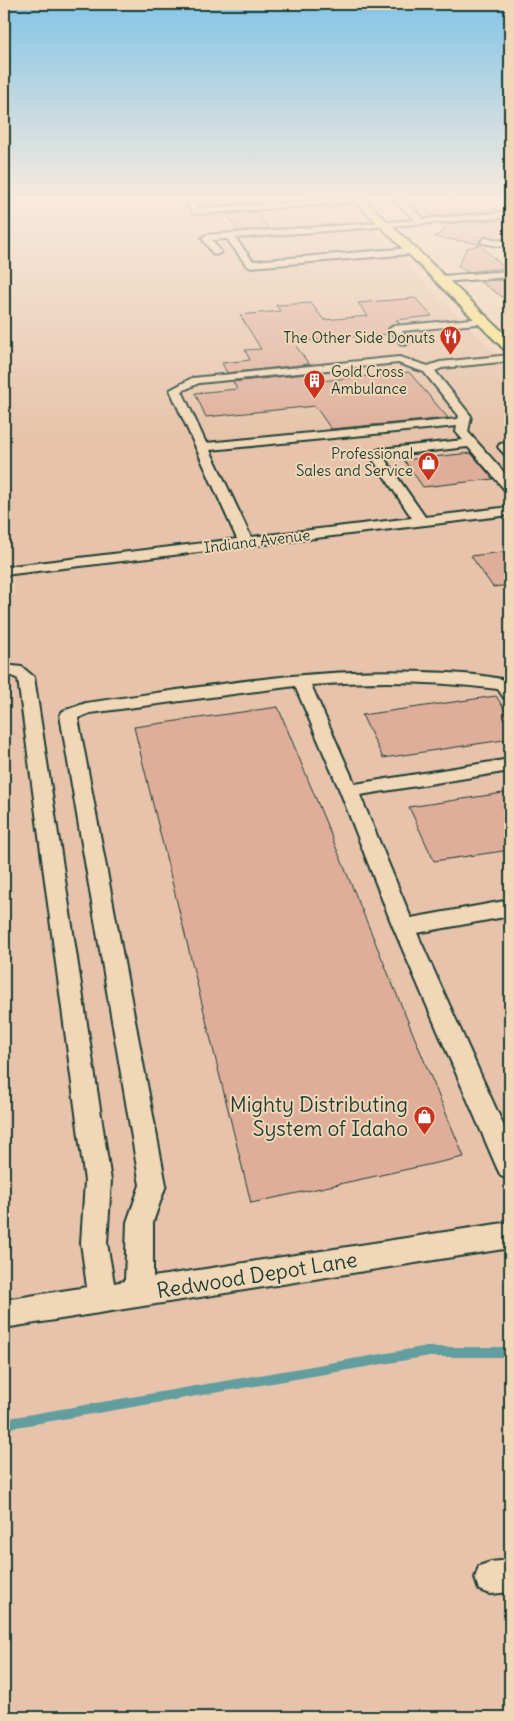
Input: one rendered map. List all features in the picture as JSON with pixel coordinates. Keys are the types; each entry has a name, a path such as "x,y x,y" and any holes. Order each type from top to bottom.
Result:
{"main road":[{"path":"441,280 510,347"}],"street":[{"path":"405,342 394,329 483,321"},
{"path":"428,370 440,365 510,358"},
{"path":"246,543 176,390 196,380 399,360 428,370 465,416 462,432 510,487"},
{"path":"202,447 464,422"},
{"path":"421,522 378,458 381,453 472,443"},
{"path":"510,446 504,447 510,454"},
{"name":"Indiana Avenue","path":"4,571 509,513"},
{"path":"4,670 16,671 26,677 98,1181 94,1244 103,1299"},
{"path":"139,1292 140,1222 154,1185 69,715 86,708 353,676 470,679 504,685 510,694"},
{"path":"301,681 349,791 404,928 504,1136 510,1168"},
{"path":"349,791 510,764"},
{"path":"404,928 510,908"},
{"name":"Redwood Depot Lane","path":"4,1314 510,1235"}],"shaded area":[{"path":"4,280 422,280 510,368 510,1717 4,1717 4,597 15,595 4,529"}],"building":[{"path":"501,280 510,288 510,302 479,281"},
{"path":"415,298 432,316 396,320 400,324 393,324 387,329 390,334 293,342 309,364 227,373 222,363 250,360 245,350 261,349 240,315 280,311 276,305 311,303 324,320 368,316 358,303"},
{"name":"Gold Cross Ambulance","path":"409,372 448,418 331,429 315,406 206,417 195,393 237,389 233,382 315,373 320,381"},
{"path":"471,453 493,479 423,487 404,460"},
{"path":"510,551 510,585 493,587 471,556"},
{"path":"496,696 510,718 510,739 383,758 362,715"},
{"path":"278,707 464,1157 251,1203 134,727"},
{"path":"510,792 510,850 434,861 409,807"}],"waterway":[{"path":"4,1424 423,1352 510,1352"}],"place":[{"name":"The Other Side Donuts","path":"451,356"},
{"name":"Gold Cross Ambulance","path":"315,399"},
{"name":"Professional Sales and Service","path":"429,481"},
{"name":"Mighty Distributing System of Idaho","path":"424,1135"}]}
